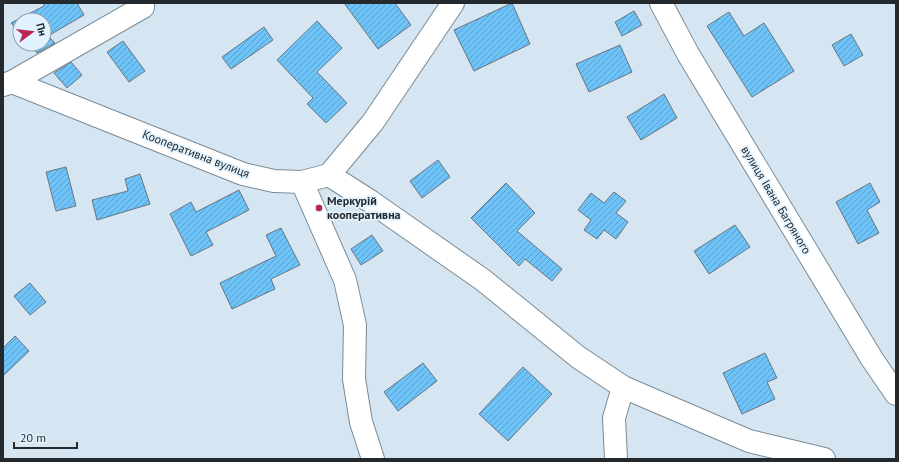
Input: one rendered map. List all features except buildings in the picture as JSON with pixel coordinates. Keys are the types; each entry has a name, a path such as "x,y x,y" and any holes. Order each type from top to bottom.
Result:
{"street":[{"path":"7,83 143,7 143,3"},
{"path":"453,3 373,122 329,175 370,200 483,280 578,357 623,388 749,441 824,459"},
{"name":"вулиця Івана Багряного","path":"661,3 700,75 872,359 896,394"},
{"name":"Кооперативна вулиця","path":"7,83 243,174 274,181 302,182 329,175"},
{"path":"302,182 345,280 355,325 354,379 361,422 373,459"},
{"path":"616,459 614,418 623,388"}],"place":[{"name":"Меркурій кооперативна","path":"319,208"}]}
